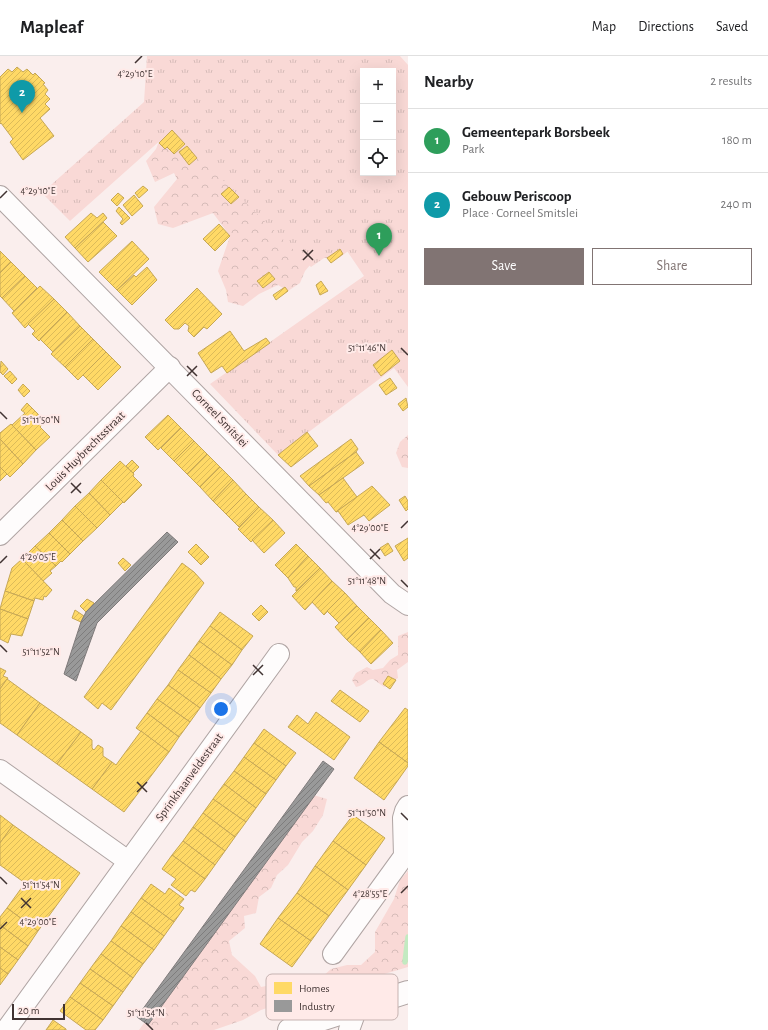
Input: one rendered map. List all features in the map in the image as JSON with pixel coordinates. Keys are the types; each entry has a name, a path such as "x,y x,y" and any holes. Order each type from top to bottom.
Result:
{"main road":[{"path":"398,995 408,992"},
{"path":"289,1030 320,1020"}],"street":[{"name":"Corneel Smitslei","path":"0,196 392,594 408,605"},
{"name":"Louis Huybrechtsstraat","path":"0,535 170,367"},
{"name":"Sprinkhaanveldestraat","path":"6,1030 279,654"},
{"path":"0,770 128,861"},
{"path":"333,954 404,856 403,818 408,806"},
{"path":"349,1030 353,1020"}],"green space":[{"path":"147,56 400,56 408,65 408,387 394,368 278,455 210,384 364,276 343,245 311,267 172,130 70,221 42,193 144,102"},
{"path":"406,66 408,206 339,258 316,258 305,271 300,283 288,291 278,285 259,294 243,306 228,302 226,290 218,271 230,236 213,213 173,228 158,224 154,207 177,179 174,173 155,182 146,161 156,149 166,124 360,172 360,176 396,176 396,70"},
{"path":"408,435 408,468 402,467 396,453 400,442"},
{"path":"408,632 408,662 397,670 398,678 384,687 373,679 356,687 352,680 356,673 367,667 373,670 383,668 390,660 398,655 398,636"},
{"path":"310,794 327,799 323,815 313,831 302,842 288,865 277,875 271,888 259,897 256,913 244,916 245,928 229,941 232,955 255,976 261,987 266,986 266,1008 243,1020 214,1030 139,1030"},
{"path":"408,871 408,967 384,974 325,974 331,969 347,965 361,965 375,952 375,932 394,899 400,880"}],"building: Homes":[{"path":"17,67 23,72 27,69 33,75 35,73 45,83 43,84 48,90 45,94 50,99 45,104 50,109 40,118 54,136 23,160 10,142 13,139 1,123 0,124 0,77 8,69 12,72"},
{"path":"172,130 185,144 174,154 167,147 165,149 159,143"},
{"path":"187,146 197,158 189,165 179,152"},
{"path":"143,186 148,190 139,198 135,193"},
{"path":"229,187 239,197 231,204 221,194"},
{"path":"118,193 124,198 117,206 111,200"},
{"path":"134,195 143,206 132,216 123,205"},
{"path":"119,207 130,218 122,225 120,223 123,219 116,211"},
{"path":"91,213 97,218 103,213 107,218 75,248 65,237"},
{"path":"103,222 117,236 88,262 75,248"},
{"path":"219,224 230,236 215,251 203,239"},
{"path":"132,241 149,259 117,290 99,272"},
{"path":"340,249 343,254 331,263 327,258"},
{"path":"0,251 11,262 0,273"},
{"path":"11,262 25,276 2,298 0,296 0,273"},
{"path":"147,267 157,280 132,305 117,290 134,275 136,277"},
{"path":"269,272 275,279 263,288 257,281"},
{"path":"25,276 37,288 14,311 2,298"},
{"path":"321,281 328,291 320,295 316,285"},
{"path":"40,286 54,299 25,328 12,313"},
{"path":"285,287 288,291 276,300 273,295"},
{"path":"197,288 222,314 207,329 204,327 194,337 188,331 189,326 185,323 179,329 174,329 165,320"},
{"path":"54,299 67,312 39,341 32,334 35,331 28,324"},
{"path":"67,312 80,326 53,352 40,339"},
{"path":"80,326 93,339 65,367 51,354"},
{"path":"230,331 244,351 266,338 270,343 227,373 222,366 211,373 198,353"},
{"path":"93,339 106,352 78,380 65,367"},
{"path":"392,350 400,361 381,376 373,365"},
{"path":"106,352 121,367 98,390 83,375"},
{"path":"1,361 8,369 3,375 0,372"},
{"path":"10,371 17,379 12,384 4,376"},
{"path":"390,378 397,388 386,395 379,385"},
{"path":"23,384 30,391 24,397 18,390"},
{"path":"406,398 408,407 403,411 398,404"},
{"path":"27,403 45,421 40,427 50,437 36,450 12,425 25,413 21,410"},
{"path":"168,415 181,428 158,450 145,437"},
{"path":"11,424 36,450 23,464 0,439 0,433"},
{"path":"181,428 194,441 174,461 161,448"},
{"path":"307,432 318,446 291,467 278,455"},
{"path":"0,439 23,464 10,477 0,467"},
{"path":"351,439 358,449 356,452 309,486 300,476"},
{"path":"194,441 207,454 187,474 174,461"},
{"path":"356,452 364,463 319,495 309,486"},
{"path":"207,454 220,467 200,487 187,474"},
{"path":"132,460 139,467 133,473 126,466"},
{"path":"120,461 134,474 133,476 142,485 124,503 101,480"},
{"path":"0,467 7,474 0,481"},
{"path":"220,467 233,480 213,501 200,487"},
{"path":"343,478 357,497 336,512 328,502 326,503 319,495"},
{"path":"101,480 123,502 110,515 89,493"},
{"path":"233,480 246,494 226,514 213,501"},
{"path":"372,486 390,505 369,521 364,515 348,525 338,511 336,512"},
{"path":"89,493 110,515 97,528 75,506"},
{"path":"246,494 259,507 239,527 226,514"},
{"path":"405,496 408,501 408,509 406,511 399,500"},
{"path":"75,506 97,528 83,541 62,520"},
{"path":"259,507 273,520 251,542 238,529"},
{"path":"62,520 83,541 70,554 49,533"},
{"path":"273,520 285,533 264,553 252,540"},
{"path":"49,533 70,554 56,566 35,546"},
{"path":"408,538 408,558 404,561 395,546"},
{"path":"388,543 393,551 385,556 380,548"},
{"path":"196,544 209,557 201,565 188,552"},
{"path":"296,544 308,556 288,578 275,565"},
{"path":"35,546 56,566 50,571 52,573 43,581 22,559"},
{"path":"308,556 320,568 296,591 296,587 294,587 288,578"},
{"path":"123,558 131,565 125,571 118,563"},
{"path":"22,559 52,590 46,597 44,596 43,600 35,598 34,601 5,591 12,568"},
{"path":"182,563 194,572 204,583 111,710 102,703 98,709 84,697"},
{"path":"320,568 332,581 305,610 292,596"},
{"path":"332,581 345,593 324,615 312,602"},
{"path":"5,591 34,601 28,619 0,609"},
{"path":"345,593 357,606 339,623 327,611"},
{"path":"87,599 94,603 86,612 80,606"},
{"path":"261,605 268,612 259,621 252,614"},
{"path":"357,606 369,618 347,640 335,627"},
{"path":"0,609 28,619 22,636 11,634 8,643 0,639"},
{"path":"75,610 84,616 81,622 72,618"},
{"path":"220,612 253,636 242,650 210,626"},
{"path":"369,618 381,630 360,652 347,640"},
{"path":"210,626 242,650 232,665 199,641"},
{"path":"381,630 393,643 371,664 360,652"},
{"path":"199,641 232,665 221,679 189,655"},
{"path":"189,655 221,679 211,693 178,670"},
{"path":"0,668 6,671 3,676 8,678 0,689"},
{"path":"178,670 211,693 200,708 168,685"},
{"path":"388,676 396,680 390,689 383,684"},
{"path":"7,679 40,703 17,735 0,723 0,689"},
{"path":"168,685 200,708 190,722 157,699"},
{"path":"340,690 369,711 360,722 331,701"},
{"path":"157,699 190,722 179,737 147,713"},
{"path":"40,703 81,732 57,764 17,735"},
{"path":"405,708 408,710 408,763 379,742"},
{"path":"316,712 350,737 334,760 288,727 297,715 308,724"},
{"path":"147,713 179,737 169,752 136,728"},
{"path":"264,729 296,753 286,766 254,743"},
{"path":"141,731 169,752 124,812 92,789 112,762 116,765"},
{"path":"81,732 92,740 92,748 94,750 98,745 103,748 103,756 112,762 92,789 57,764"},
{"path":"379,742 408,763 408,766 384,800 354,778"},
{"path":"254,743 286,766 276,780 244,757"},
{"path":"244,757 276,780 266,794 234,771"},
{"path":"234,771 266,794 256,808 224,784"},
{"path":"224,784 256,808 246,822 213,799"},
{"path":"213,799 246,822 235,837 203,813"},
{"path":"203,813 235,837 225,851 193,827"},
{"path":"0,815 13,825 0,843"},
{"path":"353,815 385,838 366,865 333,841"},
{"path":"13,825 80,873 38,931 7,908 25,883 0,865 0,843"},
{"path":"193,827 225,851 215,865 183,841"},
{"path":"183,841 215,865 205,879 172,855"},
{"path":"333,841 366,865 348,890 315,866"},
{"path":"172,855 205,879 195,892 191,890 186,896 171,885 176,879 162,869"},
{"path":"315,866 348,890 329,916 297,893"},
{"path":"151,884 165,894 169,888 184,899 179,905 184,908 174,922 141,898"},
{"path":"297,893 329,916 311,941 278,918"},
{"path":"141,898 174,922 164,936 131,912"},
{"path":"7,908 38,931 28,946 0,925 0,917"},
{"path":"131,912 164,936 154,950 121,926"},
{"path":"278,918 311,941 292,967 260,944"},
{"path":"0,925 28,946 18,960 0,947"},
{"path":"121,926 154,950 143,964 111,941"},
{"path":"111,941 143,964 133,978 101,954"},
{"path":"0,947 18,960 8,974 0,968"},
{"path":"101,954 133,978 123,992 90,969"},
{"path":"0,968 8,974 0,985"},
{"path":"90,969 123,992 113,1006 80,983"},
{"path":"80,983 113,1006 103,1020 70,997"},
{"path":"70,997 103,1020 95,1030 86,1030 60,1011"},
{"path":"53,1020 66,1029 66,1030 46,1030"}],"building: Industry":[{"path":"167,532 178,542 97,623 76,681 64,674 81,622 86,612"},
{"path":"323,761 334,769 148,1025 137,1017"}],"waterway":[{"path":"405,962 408,937"}],"place":[{"name":"Gebouw Periscoop","path":"22,113"},
{"name":"Gemeentepark Borsbeek","path":"379,256"}]}
